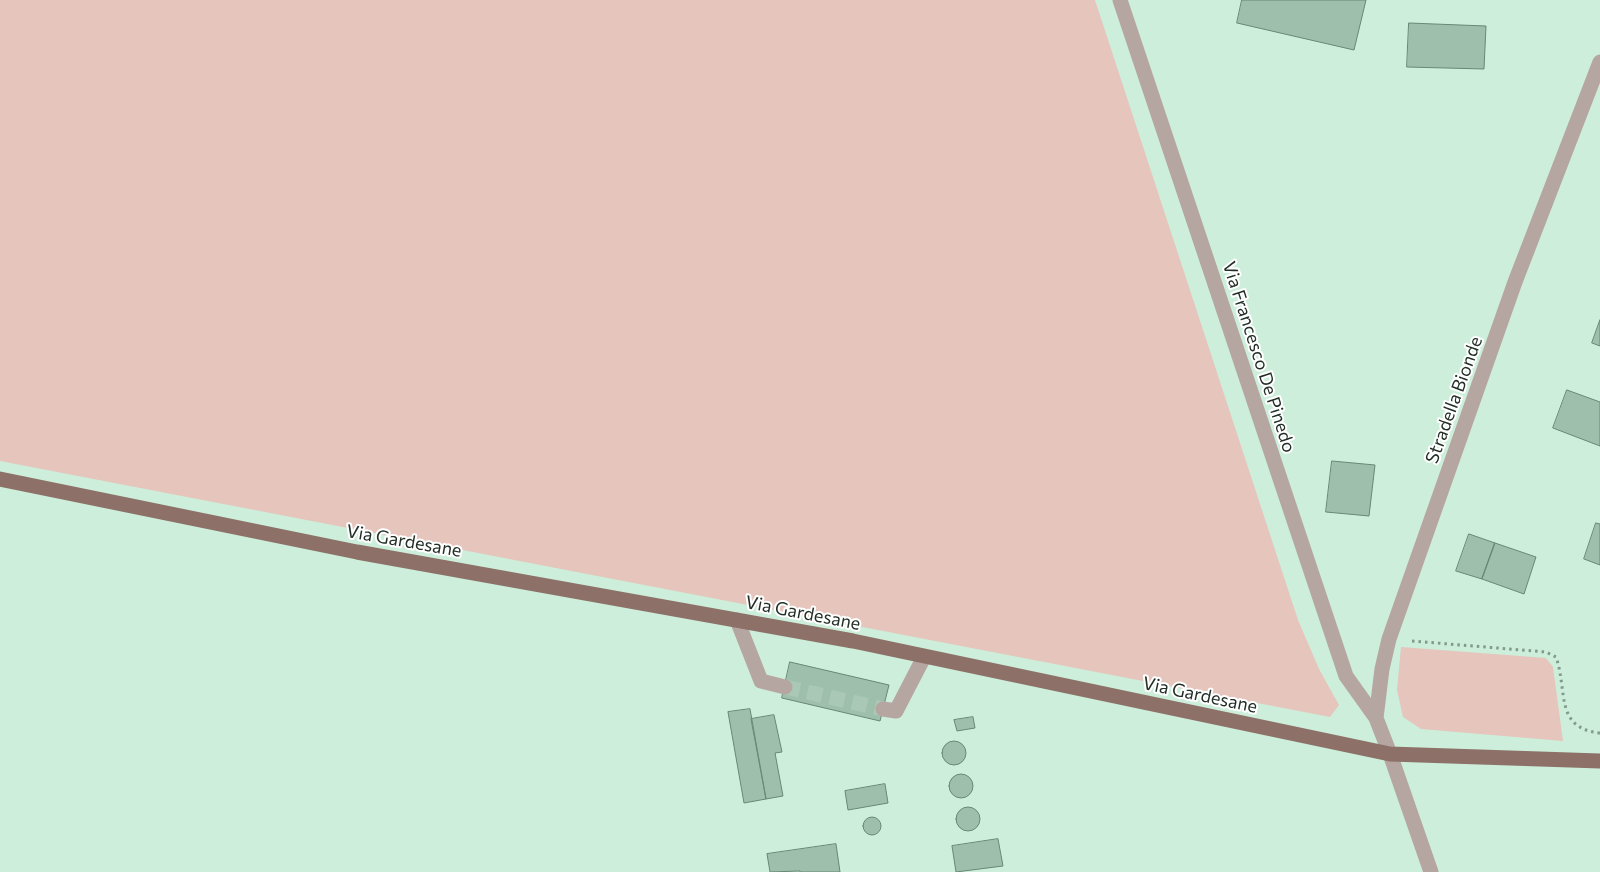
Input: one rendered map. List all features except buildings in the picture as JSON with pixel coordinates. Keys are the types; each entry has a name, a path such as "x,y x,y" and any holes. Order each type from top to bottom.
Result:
{"main road":[{"name":"Via Gardesane","path":"0,479 357,552 738,620 1390,754 1600,761"}],"street":[{"name":"Via Francesco De Pinedo","path":"1120,0 1346,676 1376,718"},
{"name":"Stradella Bionde","path":"1430,872 1376,718 1382,668 1389,639 1515,282 1600,62"},
{"path":"738,620 761,681 784,687"},
{"path":"883,709 896,712 924,657"}],"path":[{"path":"1389,639 1546,652 1556,657 1568,716 1576,726 1585,731 1600,733"}],"shaded area":[{"path":"0,0 1095,0 1298,620 1319,669 1339,705 1330,717 0,461"},
{"path":"1401,647 1546,658 1553,667 1563,741 1421,729 1403,717 1397,690"}],"tunnel":[{"path":"785,687 883,709"}]}
